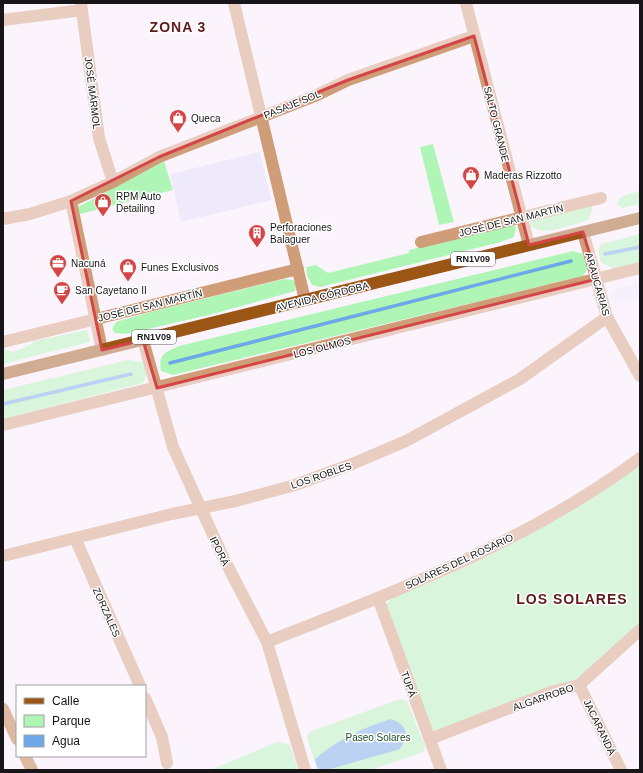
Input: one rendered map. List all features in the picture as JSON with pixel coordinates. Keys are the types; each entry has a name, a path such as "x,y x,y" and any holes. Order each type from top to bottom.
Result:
{"main road":[{"name":"AVENIDA CÓRDOBA","path":"3,374 640,218"}],"street":[{"path":"234,3 305,300"},
{"name":"SALTO GRANDE","path":"466,3 529,245"},
{"path":"3,20 82,7"},
{"name":"JOSÉ MÁRMOL","path":"82,7 99,138 113,182"},
{"name":"PASAJE SOL","path":"3,219 30,214 71,201 113,182 159,156 315,96 348,80 474,36"},
{"name":"JOSÉ DE SAN MARTÍN","path":"421,242 601,198"},
{"path":"71,201 102,350"},
{"name":"ARAUCARIAS","path":"583,232 607,318 640,376"},
{"name":"LOS OLMOS","path":"3,426 640,268"},
{"name":"JOSÉ DE SAN MARTÍN","path":"3,342 298,269"},
{"name":"LOS ROBLES","path":"3,556 200,508 236,501 295,485 352,464 406,441 520,378 607,318"},
{"name":"IPORÁ","path":"143,340 174,447 200,508 267,642 304,764"},
{"name":"SOLARES DEL ROSARIO","path":"267,642 439,573 507,539 614,477 640,458"},
{"name":"ZORZALES","path":"75,538 140,685"},
{"name":"TUPÁ","path":"378,598 441,770"},
{"name":"ALGARROBO","path":"430,739 551,692 579,685 640,630"},
{"name":"JACARANDÁ","path":"579,685 621,770"},
{"path":"146,700 162,737 167,763"},
{"path":"3,709 16,737"},
{"path":"26,757 32,770"}],"highlighted area":[{"path":"474,36 529,245 583,232 597,279 157,388 143,340 102,350 71,201 159,157 348,80"}],"shaded area":[{"path":"260,152 271,200 181,222 170,174"},
{"path":"640,283 640,298 616,304 613,302 611,296 613,290"}],"green space":[{"path":"433,144 454,222 439,225 420,147"},
{"path":"164,161 173,190 80,214 78,207"},
{"path":"640,191 640,204 622,208 617,204 623,196"},
{"path":"592,206 592,211 588,220 574,225 551,230 536,229 530,226 531,220"},
{"path":"510,225 516,227 514,237 501,242 320,287 312,285 307,276 306,267 316,265 328,273 409,253 409,250"},
{"path":"640,234 640,262 613,269 601,262 598,251 601,244"},
{"path":"573,251 583,254 588,268 583,276 173,375 161,371 160,365 164,354 179,346"},
{"path":"284,279 293,280 296,284 295,291 209,315 126,334 115,333 112,329 116,322 154,311"},
{"path":"87,330 90,342 3,364 3,349 13,352 30,345 34,341"},
{"path":"128,360 144,362 147,373 143,383 3,419 3,390"},
{"path":"640,465 640,624 586,672 574,680 438,731 433,731 387,611 387,603 392,598 443,577 518,541 566,513"},
{"name":"Paseo Solares","path":"400,699 407,701 425,746 423,752 371,770 317,770 307,737 309,732"},
{"path":"277,742 290,745 298,770 211,770"}],"water":[{"path":"391,719 401,724 405,731 405,740 400,749 327,770 321,770 317,767 315,759 342,740 370,726"}],"waterway":[{"path":"605,254 640,247"},
{"path":"170,363 571,261"},
{"path":"3,404 131,374"}],"place":[{"name":"Queca","path":"178,133"},
{"name":"Maderas Rizzotto","path":"471,190"},
{"name":"RPM Auto Detailing","path":"103,217"},
{"name":"Perforaciones Balaguer","path":"257,248"},
{"name":"Nacuná","path":"58,278"},
{"name":"Funes Exclusivos","path":"128,282"},
{"name":"San Cayetano II","path":"62,305"}],"district":[{"name":"ZONA 3","path":"178,27"},
{"name":"LOS SOLARES","path":"572,599"}]}
